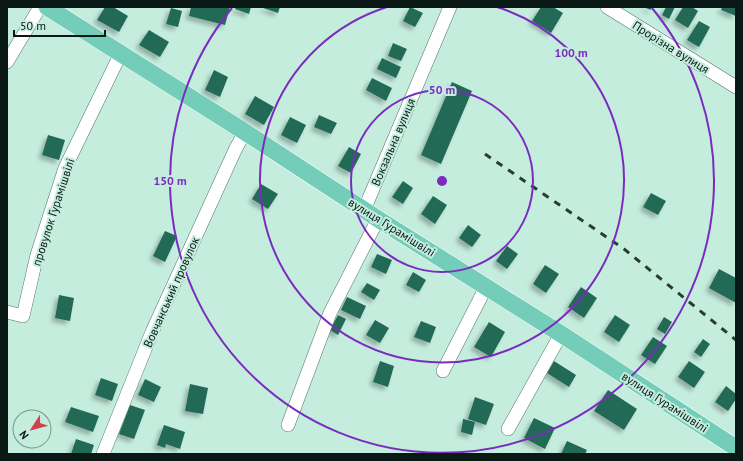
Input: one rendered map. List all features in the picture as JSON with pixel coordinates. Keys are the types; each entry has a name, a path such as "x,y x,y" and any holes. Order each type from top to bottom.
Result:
{"main road":[{"name":"вулиця Гурамішвілі","path":"48,7 561,334 736,448"}],"street":[{"path":"7,62 40,7"},
{"name":"Вокзальна вулиця","path":"288,425 330,313 371,214 450,7"},
{"name":"Прорізна вулиця","path":"606,7 736,87"},
{"name":"провулок Гурамішвілі","path":"7,312 23,316 37,255 65,168 121,53"},
{"name":"Вовчанський провулок","path":"103,454 152,332 236,148 245,132"},
{"path":"443,371 486,287"},
{"path":"508,428 561,334"}],"building":[{"path":"105,7 113,7 128,16 119,32 97,20"},
{"path":"191,7 230,7 225,25 189,16"},
{"path":"236,7 251,7 249,14 235,9"},
{"path":"260,7 280,7 278,13"},
{"path":"410,7 423,13 415,27 403,21"},
{"path":"541,7 553,7 563,13 551,33 532,21"},
{"path":"643,7 652,7 651,10"},
{"path":"666,7 675,7 669,19 662,15"},
{"path":"683,7 692,7 698,11 688,28 675,20"},
{"path":"722,7 736,7 736,16 721,10"},
{"path":"171,8 182,11 178,27 166,24"},
{"path":"699,21 710,27 699,47 687,40"},
{"path":"149,30 169,42 160,57 139,45"},
{"path":"393,43 407,49 401,61 388,56"},
{"path":"382,58 401,67 396,78 377,69"},
{"path":"214,70 228,77 220,97 205,90"},
{"path":"372,78 392,88 386,101 366,90"},
{"path":"452,82 472,91 441,164 421,155"},
{"path":"255,96 274,107 264,125 245,114"},
{"path":"319,115 337,123 331,134 314,127"},
{"path":"290,117 306,125 297,143 281,135"},
{"path":"48,135 65,140 59,160 42,155"},
{"path":"349,147 361,154 351,173 338,166"},
{"path":"403,181 413,188 403,204 392,197"},
{"path":"261,184 278,194 268,209 252,199"},
{"path":"651,193 666,201 658,215 643,207"},
{"path":"433,196 447,205 435,224 421,214"},
{"path":"468,225 481,235 472,247 459,238"},
{"path":"165,231 177,236 165,262 153,256"},
{"path":"507,246 518,254 507,269 496,261"},
{"path":"377,254 392,260 386,274 371,267"},
{"path":"545,265 559,274 546,293 533,284"},
{"path":"719,269 736,278 736,303 709,288"},
{"path":"413,272 426,280 419,292 406,285"},
{"path":"367,283 380,290 374,300 361,292"},
{"path":"581,287 597,298 584,318 568,307"},
{"path":"59,295 74,298 70,321 55,318"},
{"path":"347,297 366,306 360,319 341,310"},
{"path":"338,315 346,319 338,335 330,330"},
{"path":"615,315 630,325 619,342 604,332"},
{"path":"664,317 672,322 665,334 657,329"},
{"path":"375,320 389,328 380,343 366,335"},
{"path":"421,321 436,327 430,343 414,337"},
{"path":"489,322 505,332 491,357 474,347"},
{"path":"653,337 667,346 655,364 641,355"},
{"path":"703,339 710,344 701,357 694,352"},
{"path":"380,361 394,366 388,387 373,382"},
{"path":"554,361 576,375 569,387 547,373"},
{"path":"689,361 705,372 694,388 678,377"},
{"path":"101,378 118,384 112,401 95,395"},
{"path":"145,379 161,387 154,402 138,395"},
{"path":"190,384 208,388 203,414 185,411"},
{"path":"726,386 736,394 736,399 728,411 715,402"},
{"path":"608,390 637,409 624,430 594,411"},
{"path":"475,397 494,404 486,425 468,419"},
{"path":"130,405 145,410 134,439 119,434"},
{"path":"71,407 99,416 93,432 65,422"},
{"path":"534,418 555,428 545,449 524,438"},
{"path":"463,419 475,422 472,435 461,432"},
{"path":"164,425 185,432 180,449 166,444 165,448 157,445"},
{"path":"76,439 94,445 91,454 71,454"},
{"path":"567,441 587,450 585,454 561,454"}],"railway":[{"path":"485,154 624,249 736,340"}]}
